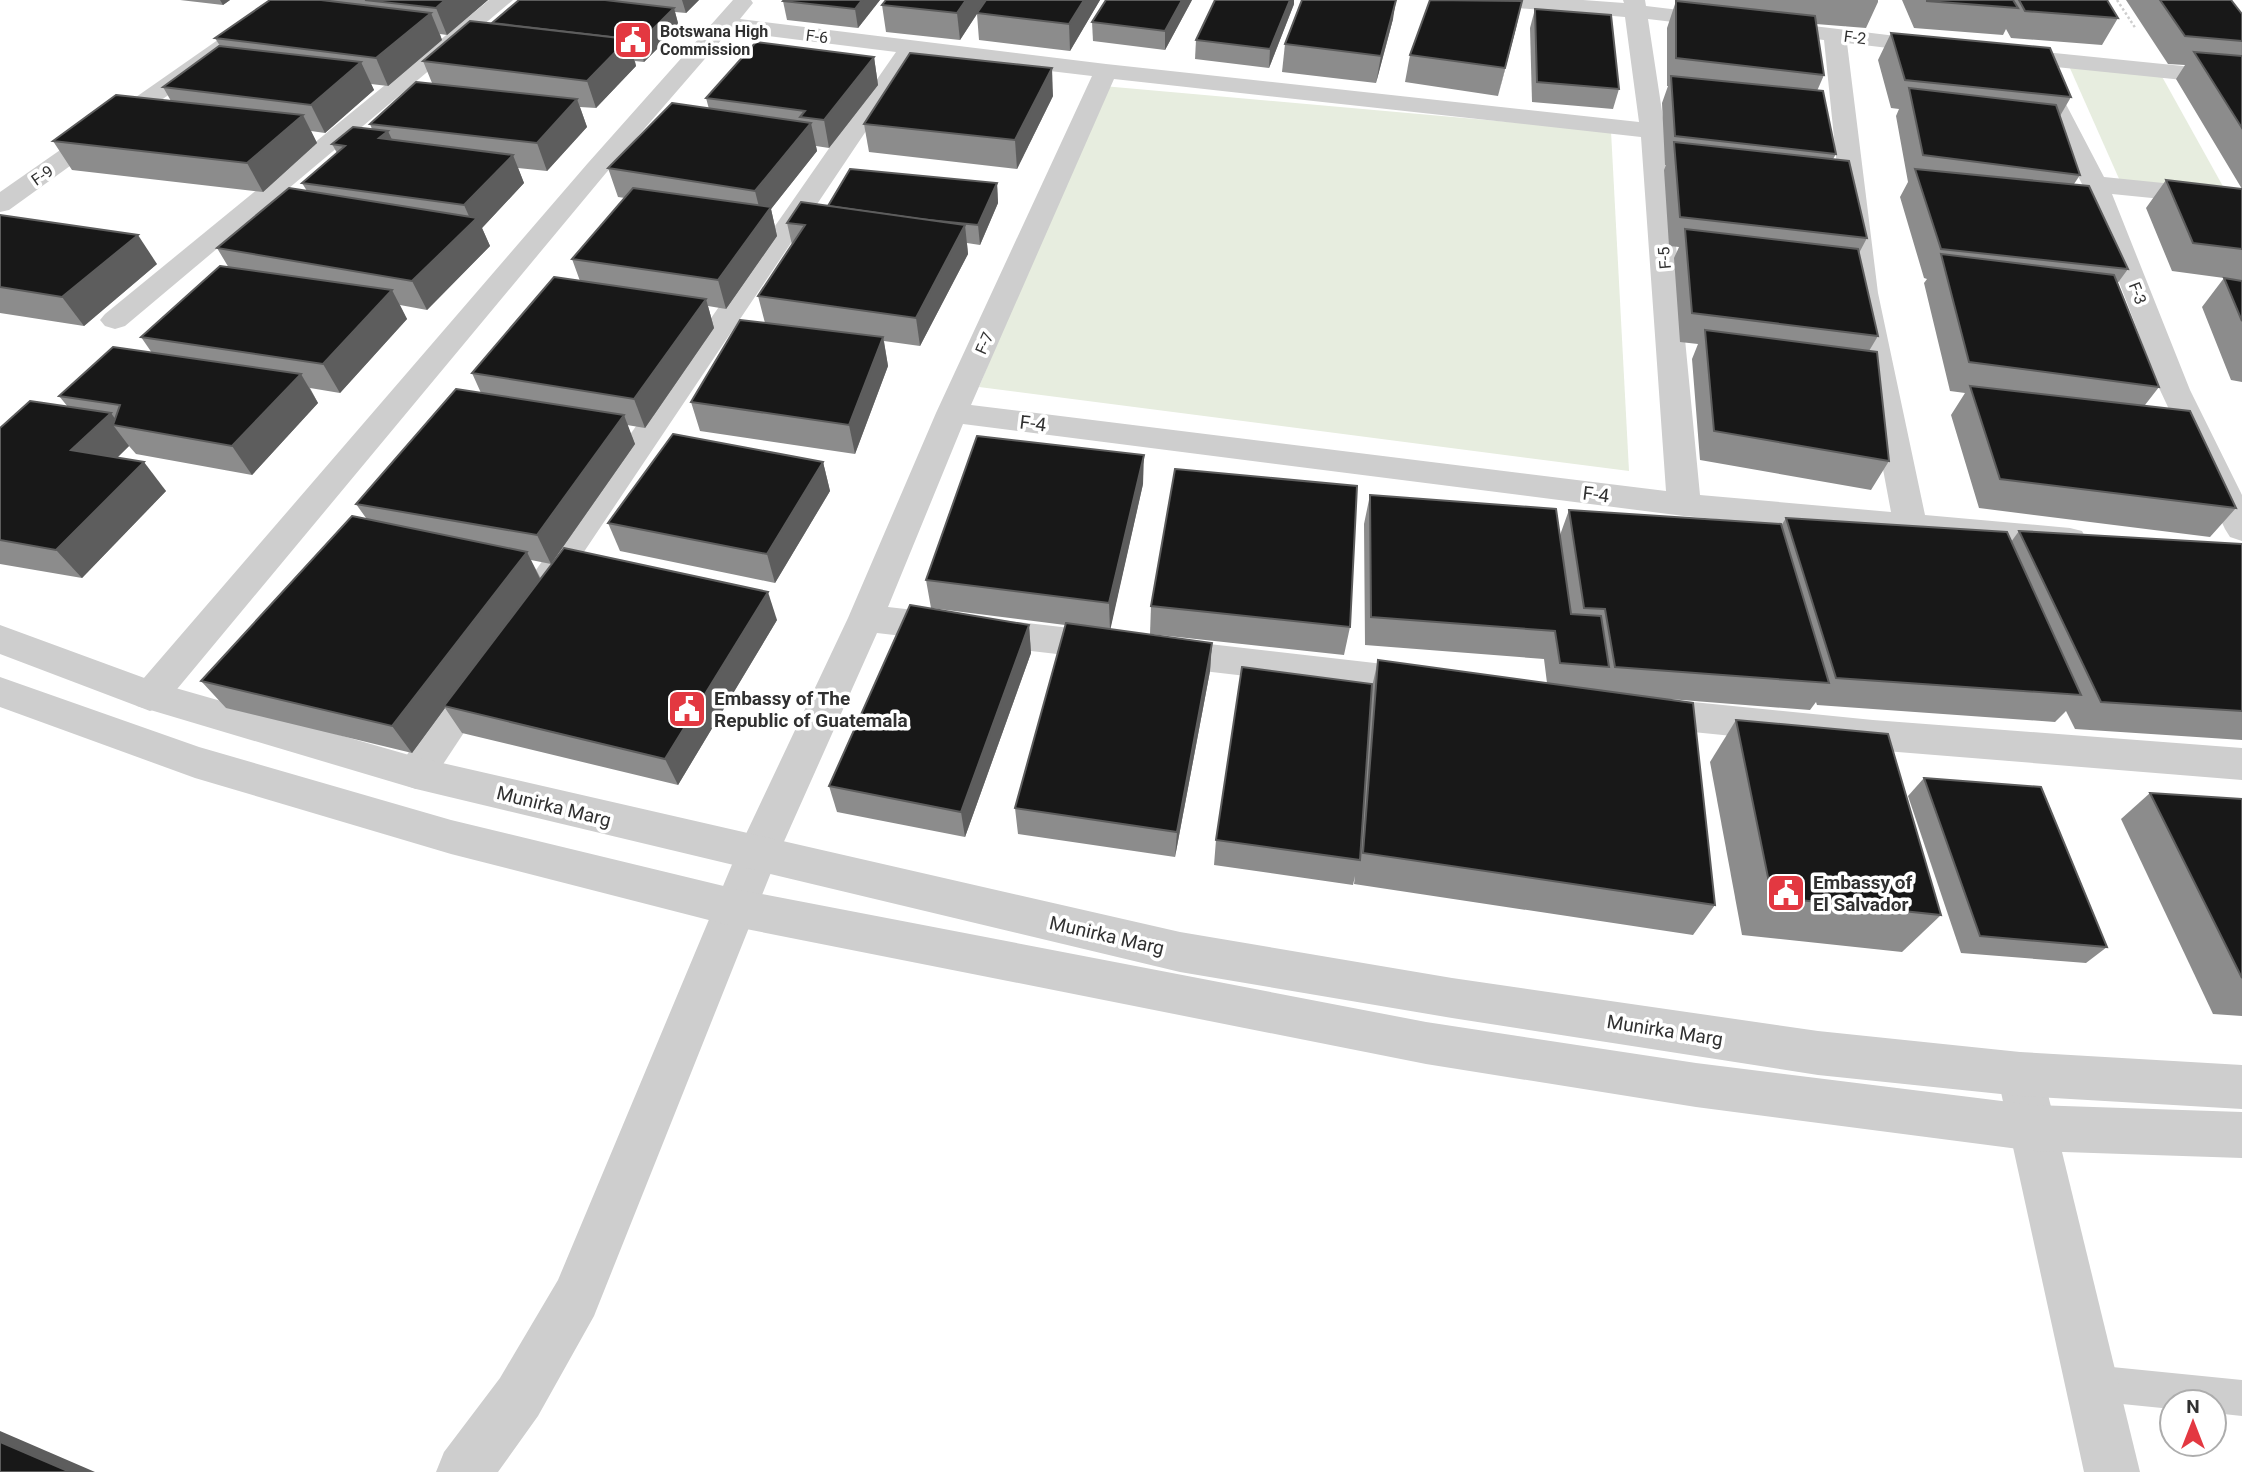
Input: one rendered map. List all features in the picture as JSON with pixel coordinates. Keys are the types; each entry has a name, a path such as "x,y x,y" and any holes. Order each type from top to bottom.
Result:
{"street":[{"name":"F-9","path":"0,204 289,0"},
{"path":"115,320 502,0"},
{"path":"149,696 597,168 744,0"},
{"name":"F-2","path":"1505,0 1634,6 2030,58 2242,79"},
{"name":"F-5","path":"1634,6 1653,131 1684,505"},
{"name":"F-6","path":"724,23 1106,71 1653,131"},
{"path":"1835,34 1864,293 1910,526"},
{"path":"521,618 910,48"},
{"name":"F-3","path":"2030,58 2095,184 2237,546"},
{"name":"F-7","path":"464,1472 519,1397 576,1298 757,855 866,618 952,412 1106,71"},
{"path":"2095,184 2242,200"},
{"name":"F-4","path":"952,412 1684,505 2104,543"},
{"path":"866,618 1462,688"},
{"name":"Munirka Marg","path":"0,639 149,696 416,772 757,855 1180,952 1452,998 1818,1054 2020,1074 2242,1087"},
{"path":"416,772 498,652"},
{"path":"0,692 220,770 451,837 736,908 1426,1043 1696,1085 2034,1128 2242,1135"},
{"path":"1610,708 1873,735 2242,764"},
{"path":"2020,1074 2112,1472"}],"lane":[{"path":"2092,1383 2242,1398"}],"shaded area":[{"path":"2069,66 2160,73 2225,190 2120,181"},
{"path":"1103,86 1611,131 1629,471 979,387"}],"building":[{"path":"270,0 321,0 431,13 376,58 215,38"},
{"path":"365,0 445,0 436,8"},
{"path":"519,0 605,0 674,8 639,43 629,42 628,39 492,23"},
{"path":"784,0 862,0 855,9"},
{"path":"886,0 966,0 957,13 882,5"},
{"path":"986,0 1084,0 1069,24 977,13"},
{"path":"1106,0 1182,0 1165,31 1092,22"},
{"path":"1215,0 1290,0 1270,49 1196,40"},
{"path":"1302,0 1396,0 1381,56 1285,44"},
{"path":"1430,0 1522,1 1505,68 1410,55"},
{"path":"2013,0 2018,8 1927,1"},
{"path":"2019,0 2107,0 2118,18 2025,11"},
{"path":"2160,0 2231,0 2242,14 2242,41 2185,36"},
{"path":"1676,1 1815,16 1824,75 1676,58"},
{"path":"1535,9 1611,15 1619,89 1537,82"},
{"path":"470,21 628,39 587,81 423,61"},
{"path":"1891,33 2050,48 2071,97 1905,80"},
{"path":"756,42 874,57 824,120 800,117 805,111 706,98"},
{"path":"219,46 361,62 311,105 163,87"},
{"path":"2194,52 2242,56 2242,128"},
{"path":"910,53 1052,68 1015,140 864,124"},
{"path":"1671,76 1823,91 1836,154 1675,136"},
{"path":"416,82 577,99 537,143 370,124"},
{"path":"1909,88 2056,105 2080,175 1923,155"},
{"path":"116,95 303,115 247,163 53,141"},
{"path":"672,103 811,123 755,191 608,168"},
{"path":"353,127 388,131 379,138 513,155 464,205 302,183 345,146 332,144"},
{"path":"1674,142 1849,161 1867,238 1680,217"},
{"path":"850,169 997,183 978,225 828,206"},
{"path":"1915,169 2089,186 2128,269 1941,249"},
{"path":"2166,180 2242,189 2242,249 2193,243"},
{"path":"289,188 477,218 412,281 217,248"},
{"path":"633,188 771,207 718,280 572,259"},
{"path":"801,202 965,225 916,318 758,296 805,225 787,223"},
{"path":"0,215 138,235 62,297 0,287"},
{"path":"1685,229 1858,249 1878,336 1692,313"},
{"path":"1941,254 2114,275 2159,387 1969,362"},
{"path":"220,266 392,290 323,364 141,337"},
{"path":"554,277 706,299 634,399 472,373"},
{"path":"2224,278 2242,281 2242,321"},
{"path":"740,320 883,337 849,425 691,402"},
{"path":"1705,330 1877,352 1889,461 1714,431"},
{"path":"113,347 301,374 232,446 113,425 120,405 59,396"},
{"path":"1970,386 2190,411 2236,508 2000,479"},
{"path":"456,389 624,415 537,535 356,504"},
{"path":"30,401 111,413 71,450 144,462 56,550 0,540 0,428"},
{"path":"673,434 823,462 767,554 608,523"},
{"path":"977,436 1144,455 1109,603 926,580"},
{"path":"1175,469 1357,486 1350,627 1151,606"},
{"path":"1370,495 1556,509 1571,614 1601,616 1609,667 1560,663 1555,631 1371,617"},
{"path":"1569,510 1781,524 1829,683 1615,667 1605,609 1584,608"},
{"path":"352,516 527,552 392,726 201,681"},
{"path":"1786,518 2007,532 2081,695 1836,678"},
{"path":"2019,531 2242,544 2242,711 2101,702"},
{"path":"564,548 768,592 665,759 444,706"},
{"path":"910,605 1029,625 961,812 829,786"},
{"path":"1066,623 1212,643 1177,832 1015,808"},
{"path":"1378,660 1693,703 1715,905 1363,853"},
{"path":"1242,667 1372,684 1360,860 1216,840"},
{"path":"1736,720 1888,734 1941,915 1772,897"},
{"path":"1924,778 2041,787 2107,947 1980,936"},
{"path":"2150,793 2242,799 2242,978"},
{"path":"0,1442 70,1472 0,1472"}],"place":[{"name":"Botswana High Commission","path":"633,40"},
{"name":"Embassy of The Republic of Guatemala","path":"687,709"},
{"name":"Embassy of El Salvador","path":"1786,893"}]}
